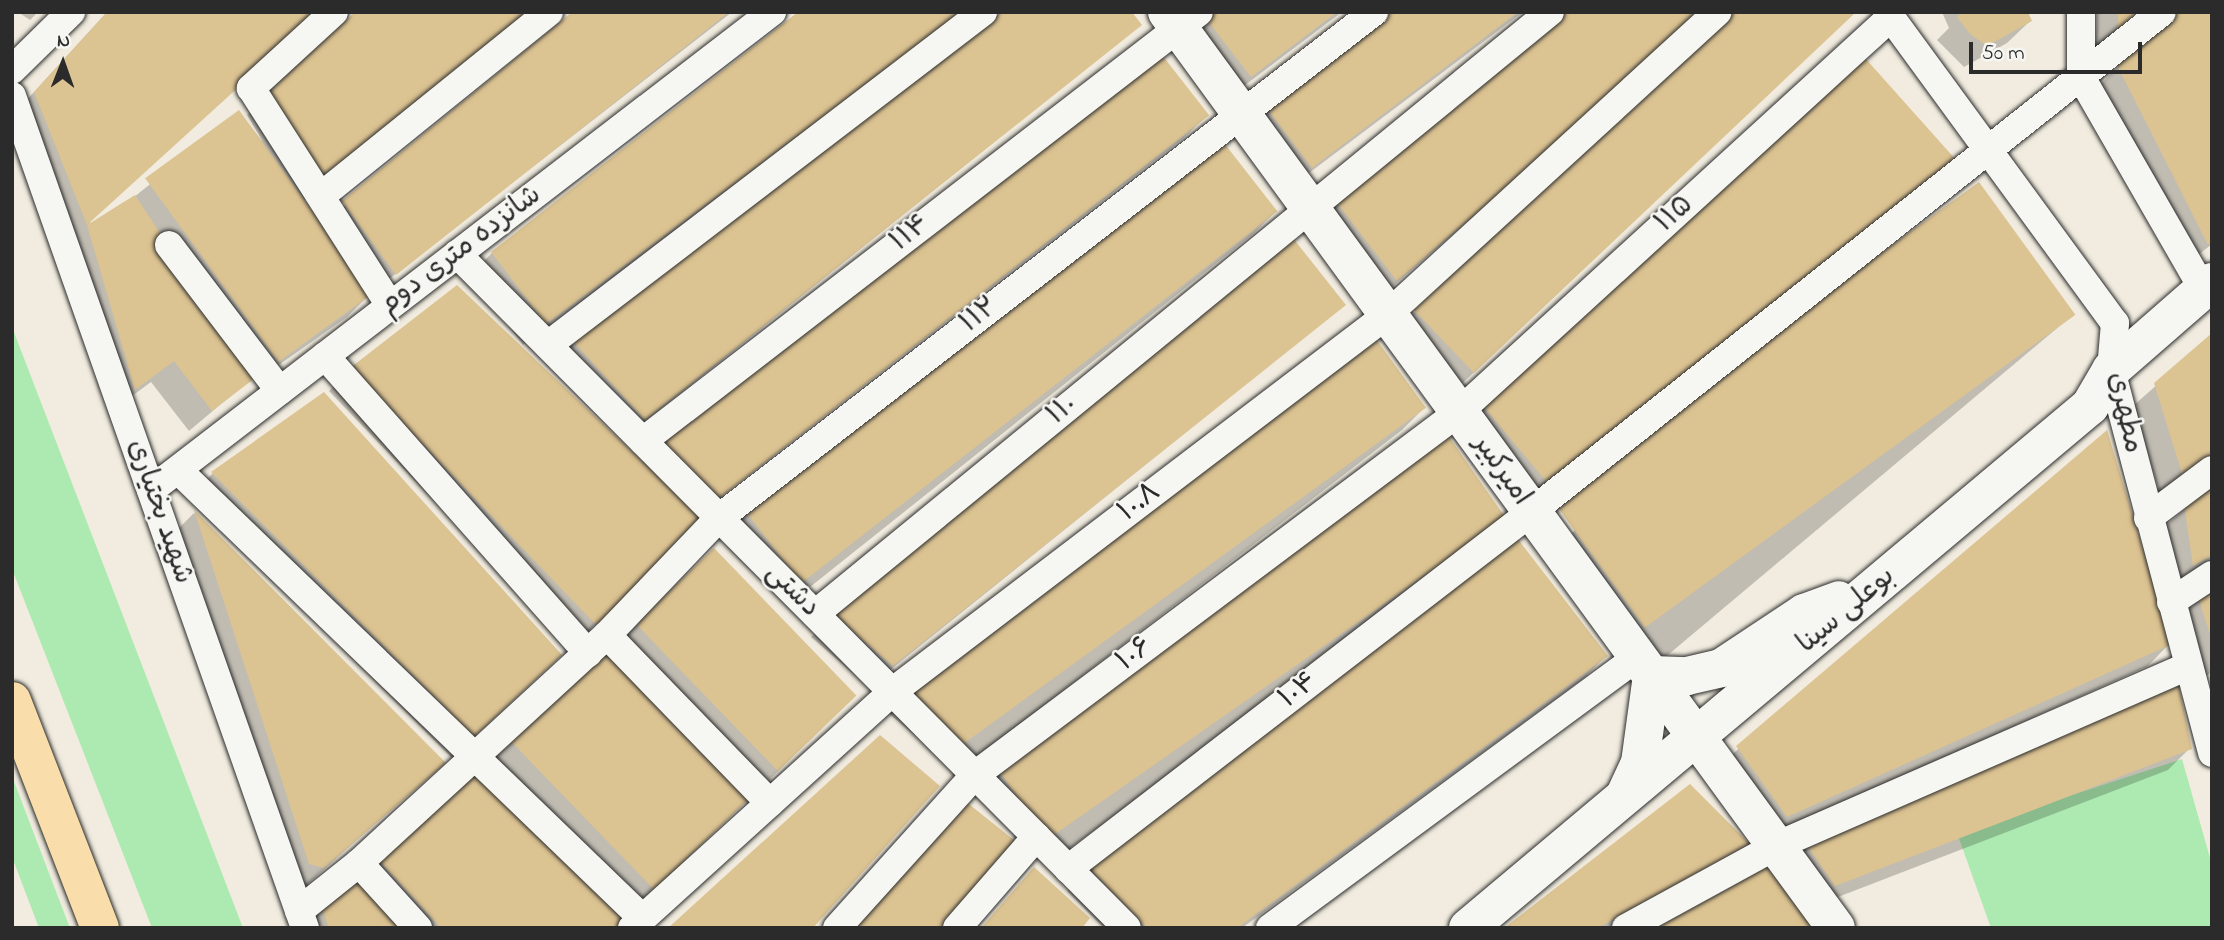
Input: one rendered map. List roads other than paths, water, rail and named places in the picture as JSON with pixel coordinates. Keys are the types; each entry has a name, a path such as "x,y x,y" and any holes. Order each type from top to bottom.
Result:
{"highway":[{"path":"12,701 100,928"}],"main road":[{"name":"امیرکبیر","path":"1181,17 1242,115 1836,928"},
{"name":"بوعلی سینا","path":"1468,928 2090,406 2111,370 2208,285"},
{"path":"1623,798 1640,764 1645,666 1687,676 1721,668 1804,613 1875,587"},
{"path":"1736,790 1733,758 1756,687"}],"street":[{"path":"12,70 71,12"},
{"path":"334,12 251,88 390,305"},
{"path":"321,196 549,12"},
{"name":"شانزده متری دوم","path":"151,490 772,12"},
{"path":"548,345 983,12"},
{"name":"۱۱۲","path":"302,919 359,863 598,644 719,518 1374,12"},
{"name":"۱۱۰","path":"815,614 1550,12"},
{"name":"۱۰.۸","path":"637,923 892,692 1388,314 1717,12"},
{"path":"2081,12 2081,77 2208,285"},
{"name":"۱۰۴","path":"1068,869 1531,513 2162,12"},
{"name":"مطهری","path":"1889,15 2115,323 2111,370 2171,602 2198,680 2212,753"},
{"name":"۱۱۵","path":"1459,412 1889,15"},
{"name":"۱۱۴","path":"643,441 1181,17"},
{"name":"شهید بختیاری","path":"12,96 302,919"},
{"path":"169,245 280,391"},
{"name":"دشتی","path":"457,254 1036,836 1114,923"},
{"path":"325,356 598,644 770,803"},
{"name":"۱۰۶","path":"837,928 975,775 1459,412"},
{"path":"2148,518 2212,470"},
{"path":"179,471 475,756 637,923"},
{"path":"2171,602 2212,575"},
{"path":"1270,928 1645,666"},
{"path":"1626,928 1776,846 2198,680"},
{"path":"957,928 1036,836"},
{"path":"359,863 418,928"}]}
